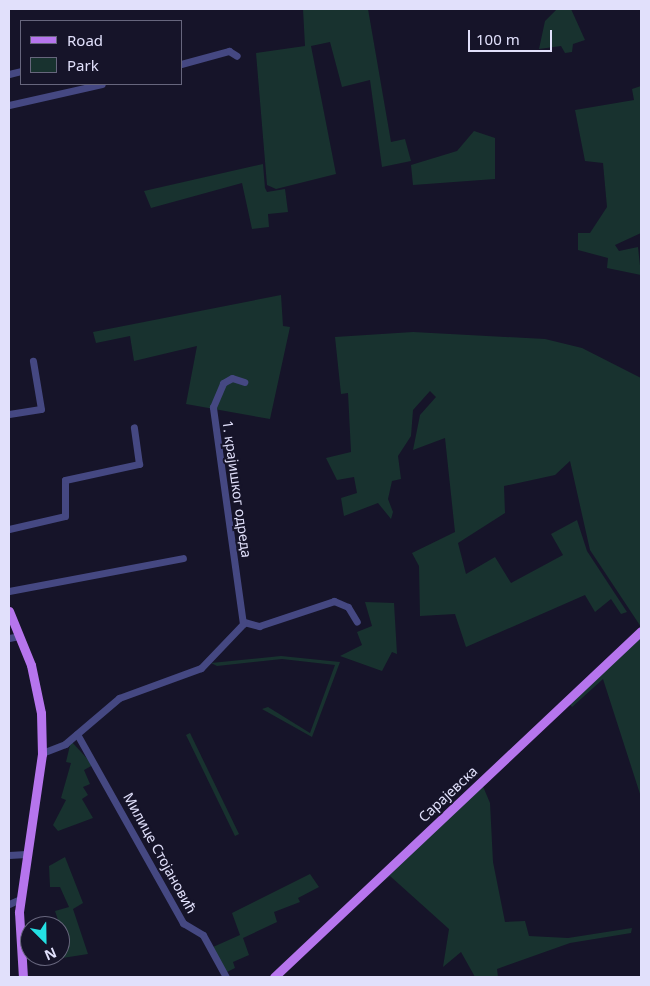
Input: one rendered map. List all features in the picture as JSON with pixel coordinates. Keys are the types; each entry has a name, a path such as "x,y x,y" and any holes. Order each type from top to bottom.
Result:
{"main road":[{"path":"9,611 20,636 39,699 42,753 20,899 23,977"},
{"name":"Сарајевска","path":"274,977 641,631"}],"street":[{"path":"182,64 229,50 237,56"},
{"path":"9,106 98,85"},
{"path":"9,414 41,408 33,361"},
{"name":"1. крајишког одреда","path":"244,382 232,378 223,383 213,407 244,622"},
{"path":"9,529 65,516 65,480 139,464 134,427"},
{"path":"9,591 183,558"},
{"path":"42,753 77,734 120,698 202,668 244,622 259,626 334,601 348,606 357,622"},
{"path":"9,638 20,636"},
{"name":"Милице Стојановић","path":"77,734 183,923 204,935 226,977"},
{"path":"9,856 26,854"},
{"path":"9,904 20,899"}],"green space":[{"path":"303,9 368,9 391,142 405,139 411,161 382,167 370,80 342,87 330,42 311,46 336,174 276,189 267,185 256,53 305,46"},
{"path":"557,9 571,9 585,40 573,44 572,52 565,53 561,46 539,49 545,21"},
{"path":"641,86 641,233 615,245 619,251 638,247 641,275 607,268 608,258 578,250 578,233 590,233 607,207 603,163 585,161 575,110 634,100 632,89"},
{"path":"474,131 495,138 495,179 413,185 411,165 457,151"},
{"path":"263,164 267,192 285,189 288,212 268,214 269,227 252,229 242,183 151,208 144,191"},
{"path":"281,295 283,326 290,327 270,419 186,404 197,346 134,361 130,336 96,343 93,332"},
{"path":"413,332 545,339 582,348 641,378 641,627 590,550 570,461 555,475 504,486 505,513 458,543 466,574 495,557 511,583 563,555 551,534 577,520 587,551 627,612 621,614 611,599 595,612 585,595 466,647 455,614 420,616 419,566 412,553 455,532 445,438 413,450 420,415 436,397 430,391 413,410 411,436 398,456 401,479 392,481 388,499 393,512 391,519 378,503 344,516 341,498 357,493 354,477 337,480 326,458 351,452 348,393 341,394 335,337"},
{"path":"365,602 394,603 397,654 392,652 382,671 340,656 362,645 357,632 372,626"},
{"path":"641,634 641,797 603,679 572,707 569,703"},
{"path":"281,656 340,662 312,737 262,709 268,707 310,733 335,665 282,659 217,666 211,663"},
{"path":"190,733 239,834 235,836 186,735"},
{"path":"71,741 93,765 84,770 90,784 83,787 88,795 82,799 93,818 58,831 53,825 66,800 61,798 71,763 66,762"},
{"path":"482,784 490,803 493,862 505,922 525,921 529,936 568,938 632,928 631,933 570,943 497,969 498,977 475,977 461,952 443,967 449,929 390,876 350,908"},
{"path":"65,857 83,903 73,909 88,954 70,957 70,916 57,916 55,911 69,907 60,887 50,887 49,866"},
{"path":"310,874 319,887 298,898 300,902 274,912 277,922 243,938 249,955 233,962 235,968 225,973 213,947 240,935 232,913"}]}
